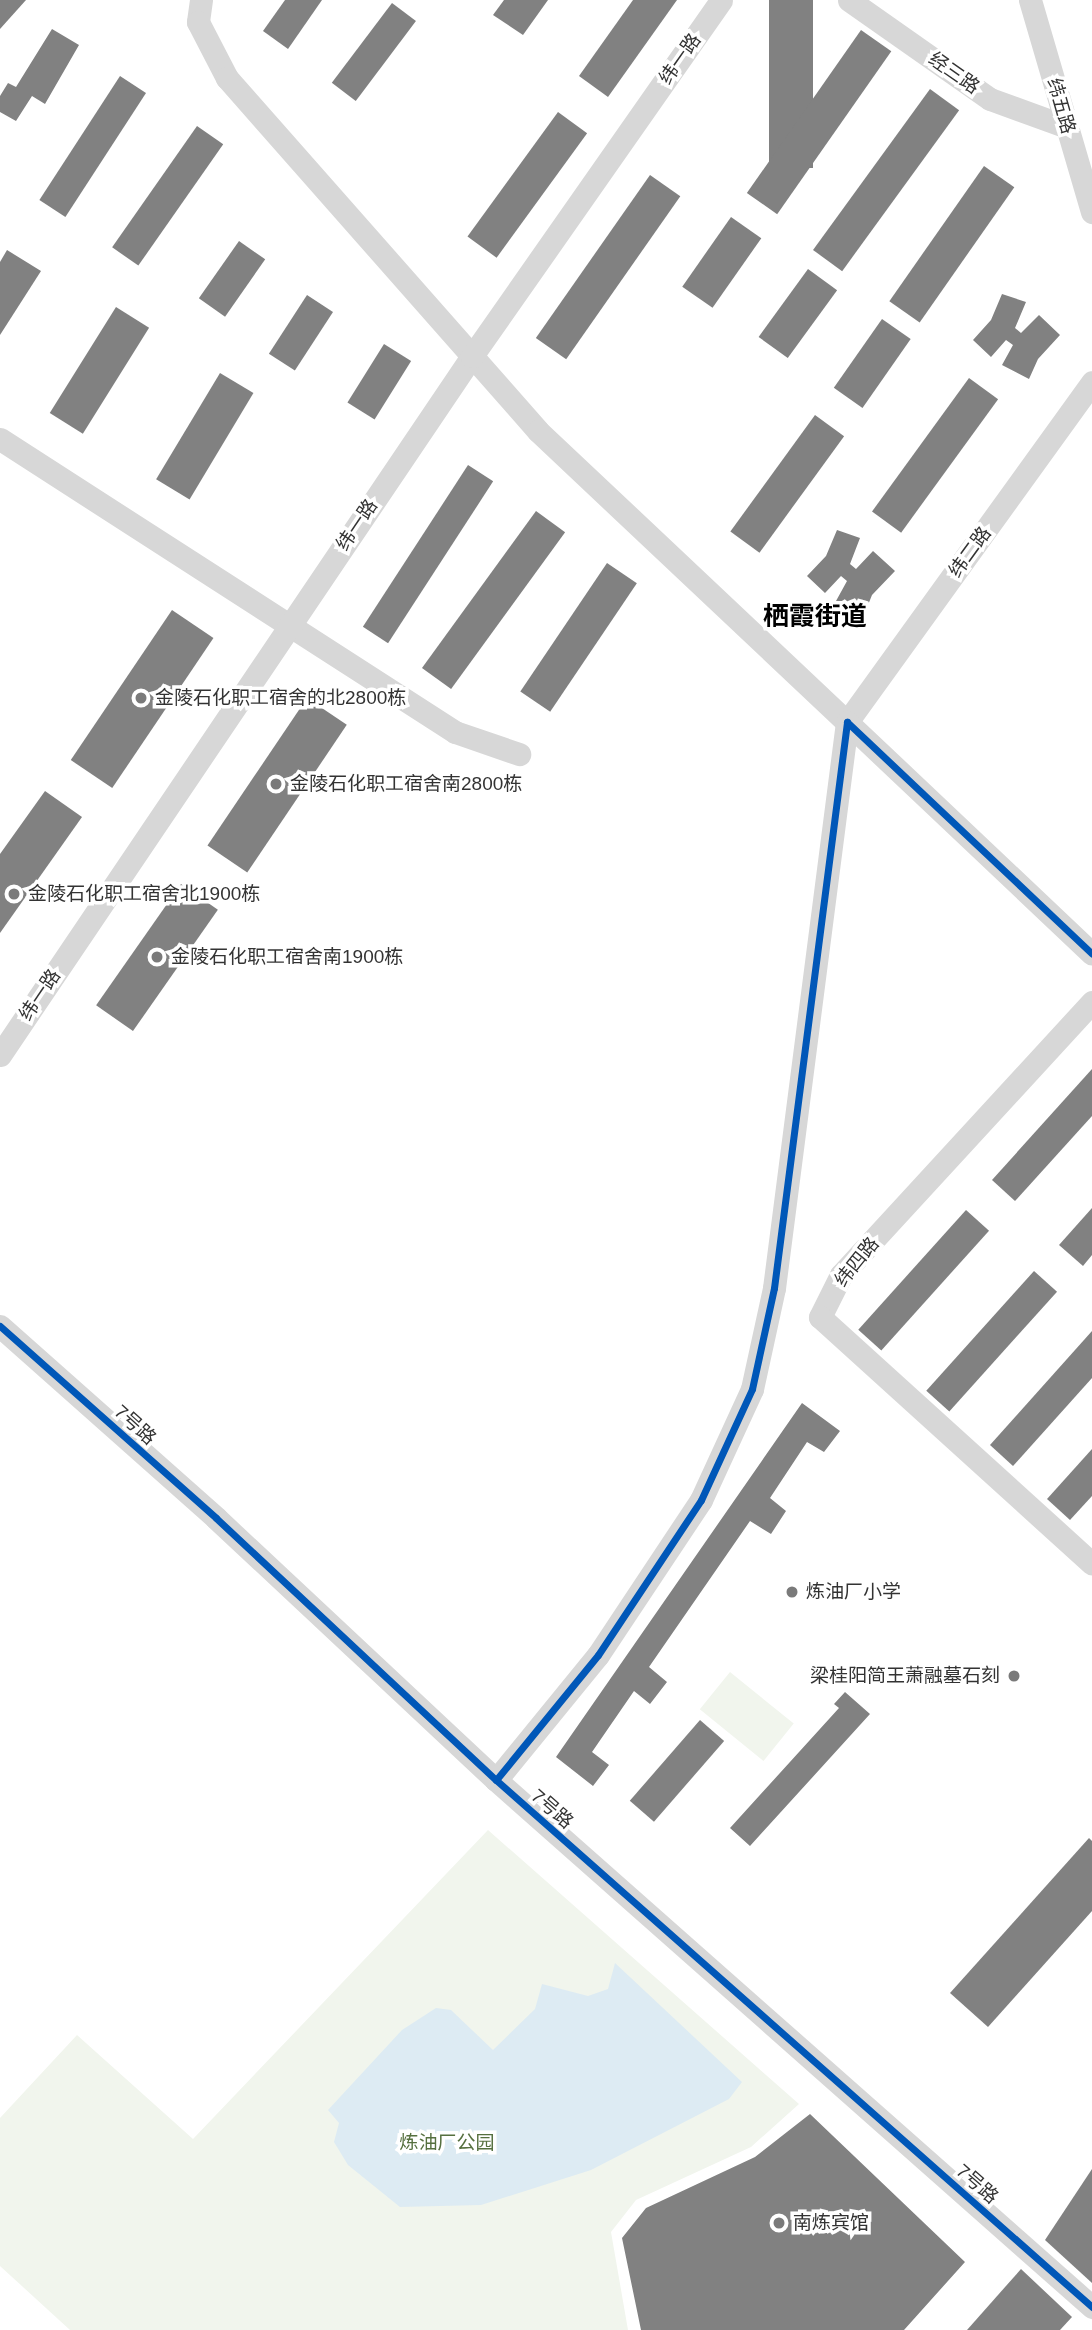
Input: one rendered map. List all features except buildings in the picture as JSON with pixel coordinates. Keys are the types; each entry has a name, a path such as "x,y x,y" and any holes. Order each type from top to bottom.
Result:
{"street":[{"path":"201,0 198,22 227,78 538,431 1092,954"},
{"name":"纬一路","path":"0,1055 472,356 721,0"},
{"name":"经三路","path":"849,0 990,99 1067,127"},
{"name":"纬五路","path":"1030,0 1092,212"},
{"name":"纬二路","path":"847,722 1092,382"},
{"path":"0,439 455,732 519,754"},
{"path":"496,1780 598,1655 701,1500 752,1389 774,1288 847,722"},
{"name":"纬四路","path":"1092,1002 841,1275 820,1317 1092,1564"},
{"name":"7号路","path":"0,1326 216,1518 496,1780 1092,2306"}],"green space":[{"path":"730,1672 794,1724 764,1761 700,1709"},
{"name":"炼油厂公园","path":"488,1830 799,2104 751,2147 636,2200 611,2232 628,2330 70,2330 0,2266 0,2118 77,2035 193,2139"}],"shaded area":[{"path":"615,1963 742,2082 729,2099 591,2170 481,2205 400,2207 348,2165 334,2142 339,2123 328,2110 402,2030 436,2008 451,2010 493,2050 535,2009 542,1984 588,1996 608,1989"}],"cycle path":[{"path":"496,1780 598,1655 701,1500 752,1389 774,1288 847,722 1092,954"},
{"path":"0,1326 216,1518 496,1780 1092,2307"}],"place":[{"name":"金陵石化职工宿舍的北2800栋","path":"141,698"},
{"name":"金陵石化职工宿舍南2800栋","path":"276,784"},
{"name":"金陵石化职工宿舍北1900栋","path":"14,894"},
{"name":"金陵石化职工宿舍南1900栋","path":"157,957"},
{"name":"炼油厂小学","path":"792,1592"},
{"name":"梁桂阳简王萧融墓石刻","path":"1014,1676"},
{"name":"南炼宾馆","path":"779,2223"}],"district":[{"name":"栖霞街道","path":"815,617"}]}
